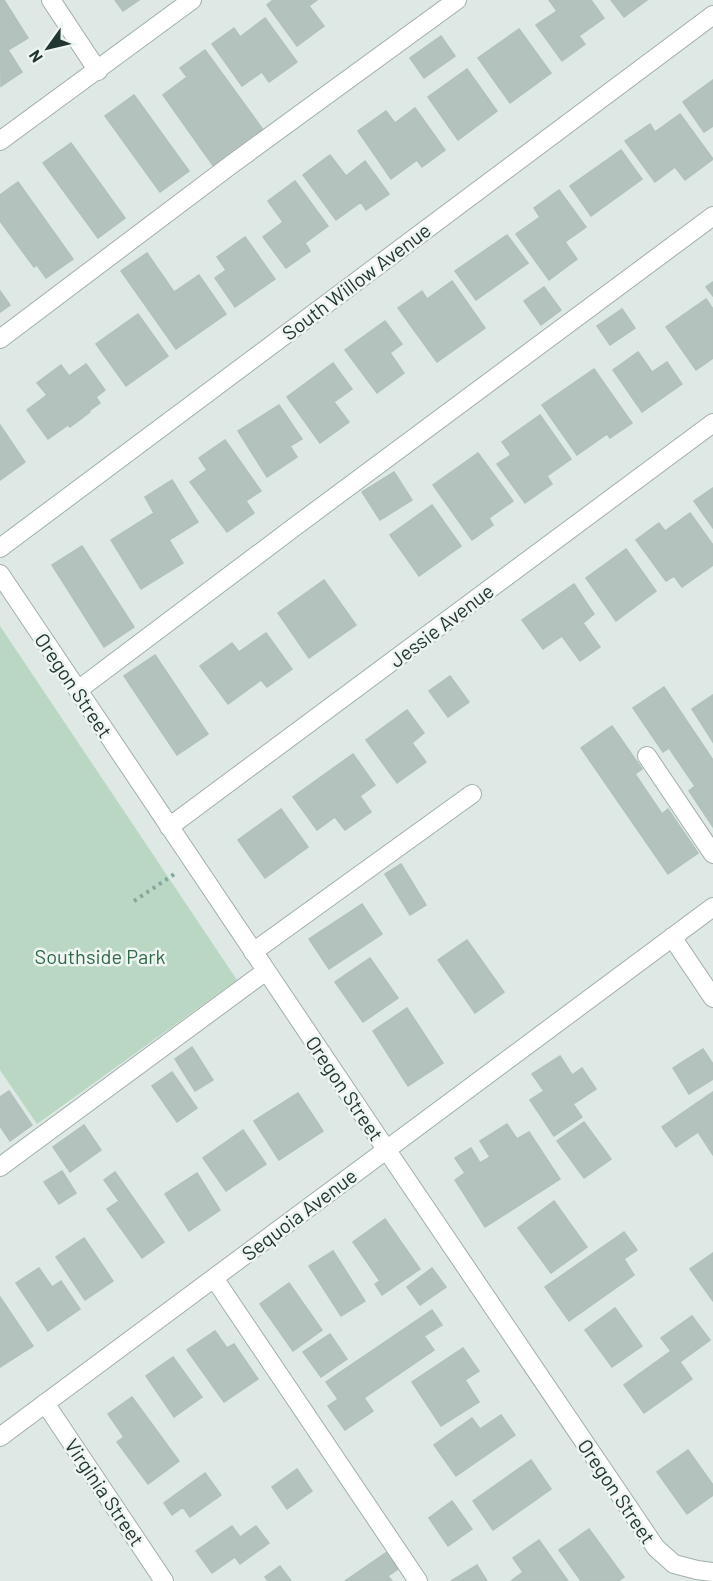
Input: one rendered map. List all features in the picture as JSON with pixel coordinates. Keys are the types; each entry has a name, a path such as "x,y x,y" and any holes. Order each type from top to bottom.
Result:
{"street":[{"path":"51,0 98,70"},
{"path":"0,141 192,0"},
{"path":"0,339 232,164 457,0"},
{"name":"South Willow Avenue","path":"0,548 713,15"},
{"path":"78,690 713,216"},
{"name":"Jessie Avenue","path":"169,827 713,423"},
{"name":"Oregon Street","path":"0,574 656,1548 674,1564 697,1574"},
{"path":"647,756 713,854"},
{"path":"253,952 472,794"},
{"name":"Sequoia Avenue","path":"0,1437 713,906"},
{"path":"672,937 713,998"},
{"path":"0,1167 266,971"},
{"path":"214,1278 418,1581"},
{"name":"Virginia Street","path":"45,1403 164,1581"},
{"path":"697,1574 713,1558"}],"path":[{"path":"134,901 192,861"}],"green space":[{"name":"Southside Park","path":"0,626 237,980 37,1124 0,1070"}],"building":[{"path":"0,0 4,0 28,38 8,50 22,72 1,86"},
{"path":"115,0 139,0 123,11"},
{"path":"273,0 317,0 309,6 324,26 297,46 267,5"},
{"path":"549,0 591,0 604,18 579,36 585,44 562,61 536,25 557,11"},
{"path":"611,0 647,0 624,17"},
{"path":"265,18 297,62 269,82 262,72 242,86 212,44 234,28 240,37"},
{"path":"519,29 551,73 510,103 478,58"},
{"path":"441,36 455,56 424,78 410,58"},
{"path":"205,50 264,131 214,167 163,95 187,77 180,68"},
{"path":"467,69 497,111 458,140 428,97"},
{"path":"713,80 713,126 704,132 683,102"},
{"path":"134,95 189,171 160,192 105,116"},
{"path":"415,108 445,150 422,167 417,160 391,179 358,131 386,111 395,123"},
{"path":"680,114 713,159 685,180 675,167 655,182 625,141 650,124 655,132"},
{"path":"71,143 125,218 98,238 43,163"},
{"path":"621,150 642,179 591,216 570,186"},
{"path":"330,155 346,176 365,161 389,194 366,210 361,202 336,220 303,175"},
{"path":"295,181 328,226 305,243 310,251 286,268 263,237 283,222 268,201"},
{"path":"18,182 73,259 46,278 37,265 34,267 0,221 0,195"},
{"path":"559,190 586,227 565,242 577,259 549,280 516,234 540,217 534,208"},
{"path":"507,235 528,263 476,300 455,271"},
{"path":"245,237 275,279 235,307 215,278 226,270 217,257"},
{"path":"147,253 174,292 199,275 226,314 176,349 121,271"},
{"path":"452,281 485,328 437,362 398,308 422,291 427,299"},
{"path":"713,282 713,296 706,287"},
{"path":"544,287 561,310 541,325 524,301"},
{"path":"0,291 10,305 0,312"},
{"path":"706,299 713,309 713,358 696,370 666,327"},
{"path":"622,309 635,328 610,345 597,326"},
{"path":"138,314 168,356 126,386 96,344"},
{"path":"385,321 402,344 390,353 404,373 377,393 345,350"},
{"path":"638,352 652,372 667,362 682,384 642,412 613,370"},
{"path":"333,363 352,389 334,402 349,422 320,443 287,397"},
{"path":"86,364 105,390 96,397 100,403 70,427 68,425 48,439 27,410 47,395 37,383 61,365 69,376"},
{"path":"594,369 632,423 610,438 607,434 577,455 542,405"},
{"path":"279,405 302,439 290,446 297,457 267,477 238,431"},
{"path":"540,415 571,459 547,476 552,484 525,503 497,464 511,455 502,442"},
{"path":"0,425 25,462 0,480"},
{"path":"225,440 261,491 246,501 254,513 227,532 190,482 207,470 199,458"},
{"path":"478,453 513,501 489,518 493,525 472,540 433,485"},
{"path":"394,472 412,500 380,520 362,492"},
{"path":"172,480 198,522 169,540 183,563 141,589 111,540 154,513 145,497"},
{"path":"713,488 713,528 694,501"},
{"path":"432,505 461,546 419,576 390,535"},
{"path":"690,513 713,545 713,565 682,587 674,576 666,581 636,540 659,523 665,531"},
{"path":"82,546 134,627 104,647 52,565"},
{"path":"626,549 656,591 616,621 586,578"},
{"path":"324,580 356,625 309,658 278,613"},
{"path":"574,584 594,614 583,623 600,647 580,661 562,636 543,649 522,620"},
{"path":"266,633 292,669 267,687 261,680 228,704 200,666 232,643 239,652"},
{"path":"155,655 208,734 177,755 124,676"},
{"path":"450,676 469,702 448,717 429,691"},
{"path":"664,687 713,760 713,827 689,791 695,786 669,748 663,752 633,708"},
{"path":"713,695 713,742 692,709"},
{"path":"407,710 424,733 412,743 426,762 397,783 366,740"},
{"path":"612,726 642,769 635,774 662,814 668,809 698,853 668,874 581,748"},
{"path":"353,754 375,785 360,796 371,812 345,830 335,817 317,830 293,797"},
{"path":"281,809 308,847 265,878 238,840"},
{"path":"401,864 426,905 410,915 385,874"},
{"path":"362,904 382,934 329,969 309,939"},
{"path":"467,940 504,992 475,1013 438,960"},
{"path":"370,958 398,998 363,1022 335,982"},
{"path":"407,1008 443,1063 408,1086 373,1031"},
{"path":"192,1047 213,1080 195,1091 175,1059"},
{"path":"703,1049 713,1064 713,1079 689,1094 673,1068"},
{"path":"560,1056 572,1075 582,1068 596,1089 573,1104 582,1117 554,1136 530,1100 544,1091 532,1074"},
{"path":"172,1072 197,1108 177,1122 152,1086"},
{"path":"9,1091 32,1125 10,1141 0,1126 0,1097"},
{"path":"713,1092 713,1155 698,1132 676,1147 662,1127"},
{"path":"298,1093 323,1131 279,1160 254,1121"},
{"path":"584,1122 611,1159 584,1178 557,1141"},
{"path":"507,1124 517,1139 529,1132 560,1179 485,1227 455,1180 465,1173 455,1158 471,1148 480,1163 490,1157 480,1141"},
{"path":"84,1125 101,1150 70,1172 53,1147"},
{"path":"243,1130 266,1164 226,1191 203,1158"},
{"path":"62,1171 76,1193 59,1204 44,1182"},
{"path":"115,1172 164,1242 142,1258 107,1209 119,1201 104,1180"},
{"path":"197,1173 220,1210 189,1231 165,1194"},
{"path":"554,1201 587,1247 551,1273 518,1228"},
{"path":"385,1219 420,1269 382,1295 375,1284 380,1281 353,1242"},
{"path":"624,1232 637,1250 624,1259 634,1275 569,1321 545,1287"},
{"path":"84,1238 113,1281 85,1300 56,1257"},
{"path":"333,1251 365,1301 341,1316 309,1266"},
{"path":"713,1253 713,1301 690,1269"},
{"path":"39,1268 52,1287 61,1281 80,1309 48,1331 16,1283"},
{"path":"432,1268 446,1287 420,1305 407,1287"},
{"path":"289,1283 322,1330 293,1351 260,1304"},
{"path":"0,1297 33,1346 0,1367"},
{"path":"615,1308 642,1346 612,1367 585,1330"},
{"path":"432,1310 442,1325 424,1336 434,1350 364,1398 373,1411 345,1430 328,1406 338,1399 326,1382"},
{"path":"692,1316 710,1340 680,1362 692,1379 644,1413 624,1385 671,1351 661,1338"},
{"path":"215,1331 227,1348 234,1344 258,1379 224,1402 187,1350"},
{"path":"330,1334 347,1359 321,1377 303,1352"},
{"path":"463,1348 479,1371 465,1380 479,1402 441,1426 412,1382"},
{"path":"173,1357 202,1397 174,1417 146,1376"},
{"path":"132,1397 179,1461 148,1484 117,1442 124,1437 108,1414"},
{"path":"501,1415 515,1435 456,1476 434,1445 472,1418 480,1429"},
{"path":"688,1450 713,1485 713,1495 687,1514 657,1472"},
{"path":"531,1460 551,1489 493,1530 473,1501"},
{"path":"297,1469 312,1491 287,1509 272,1487"},
{"path":"205,1473 221,1495 190,1517 183,1507 172,1515 164,1503"},
{"path":"452,1501 472,1529 448,1546 429,1518"},
{"path":"232,1526 240,1537 256,1526 269,1543 240,1564 235,1557 212,1573 196,1551"},
{"path":"589,1529 624,1577 618,1581 581,1581 559,1550"},
{"path":"539,1540 568,1581 511,1581 523,1572 513,1558"},
{"path":"387,1552 398,1569 388,1576 392,1581 345,1581"},
{"path":"477,1565 487,1581 451,1581"},
{"path":"280,1566 291,1581 268,1581 265,1577"}]}
